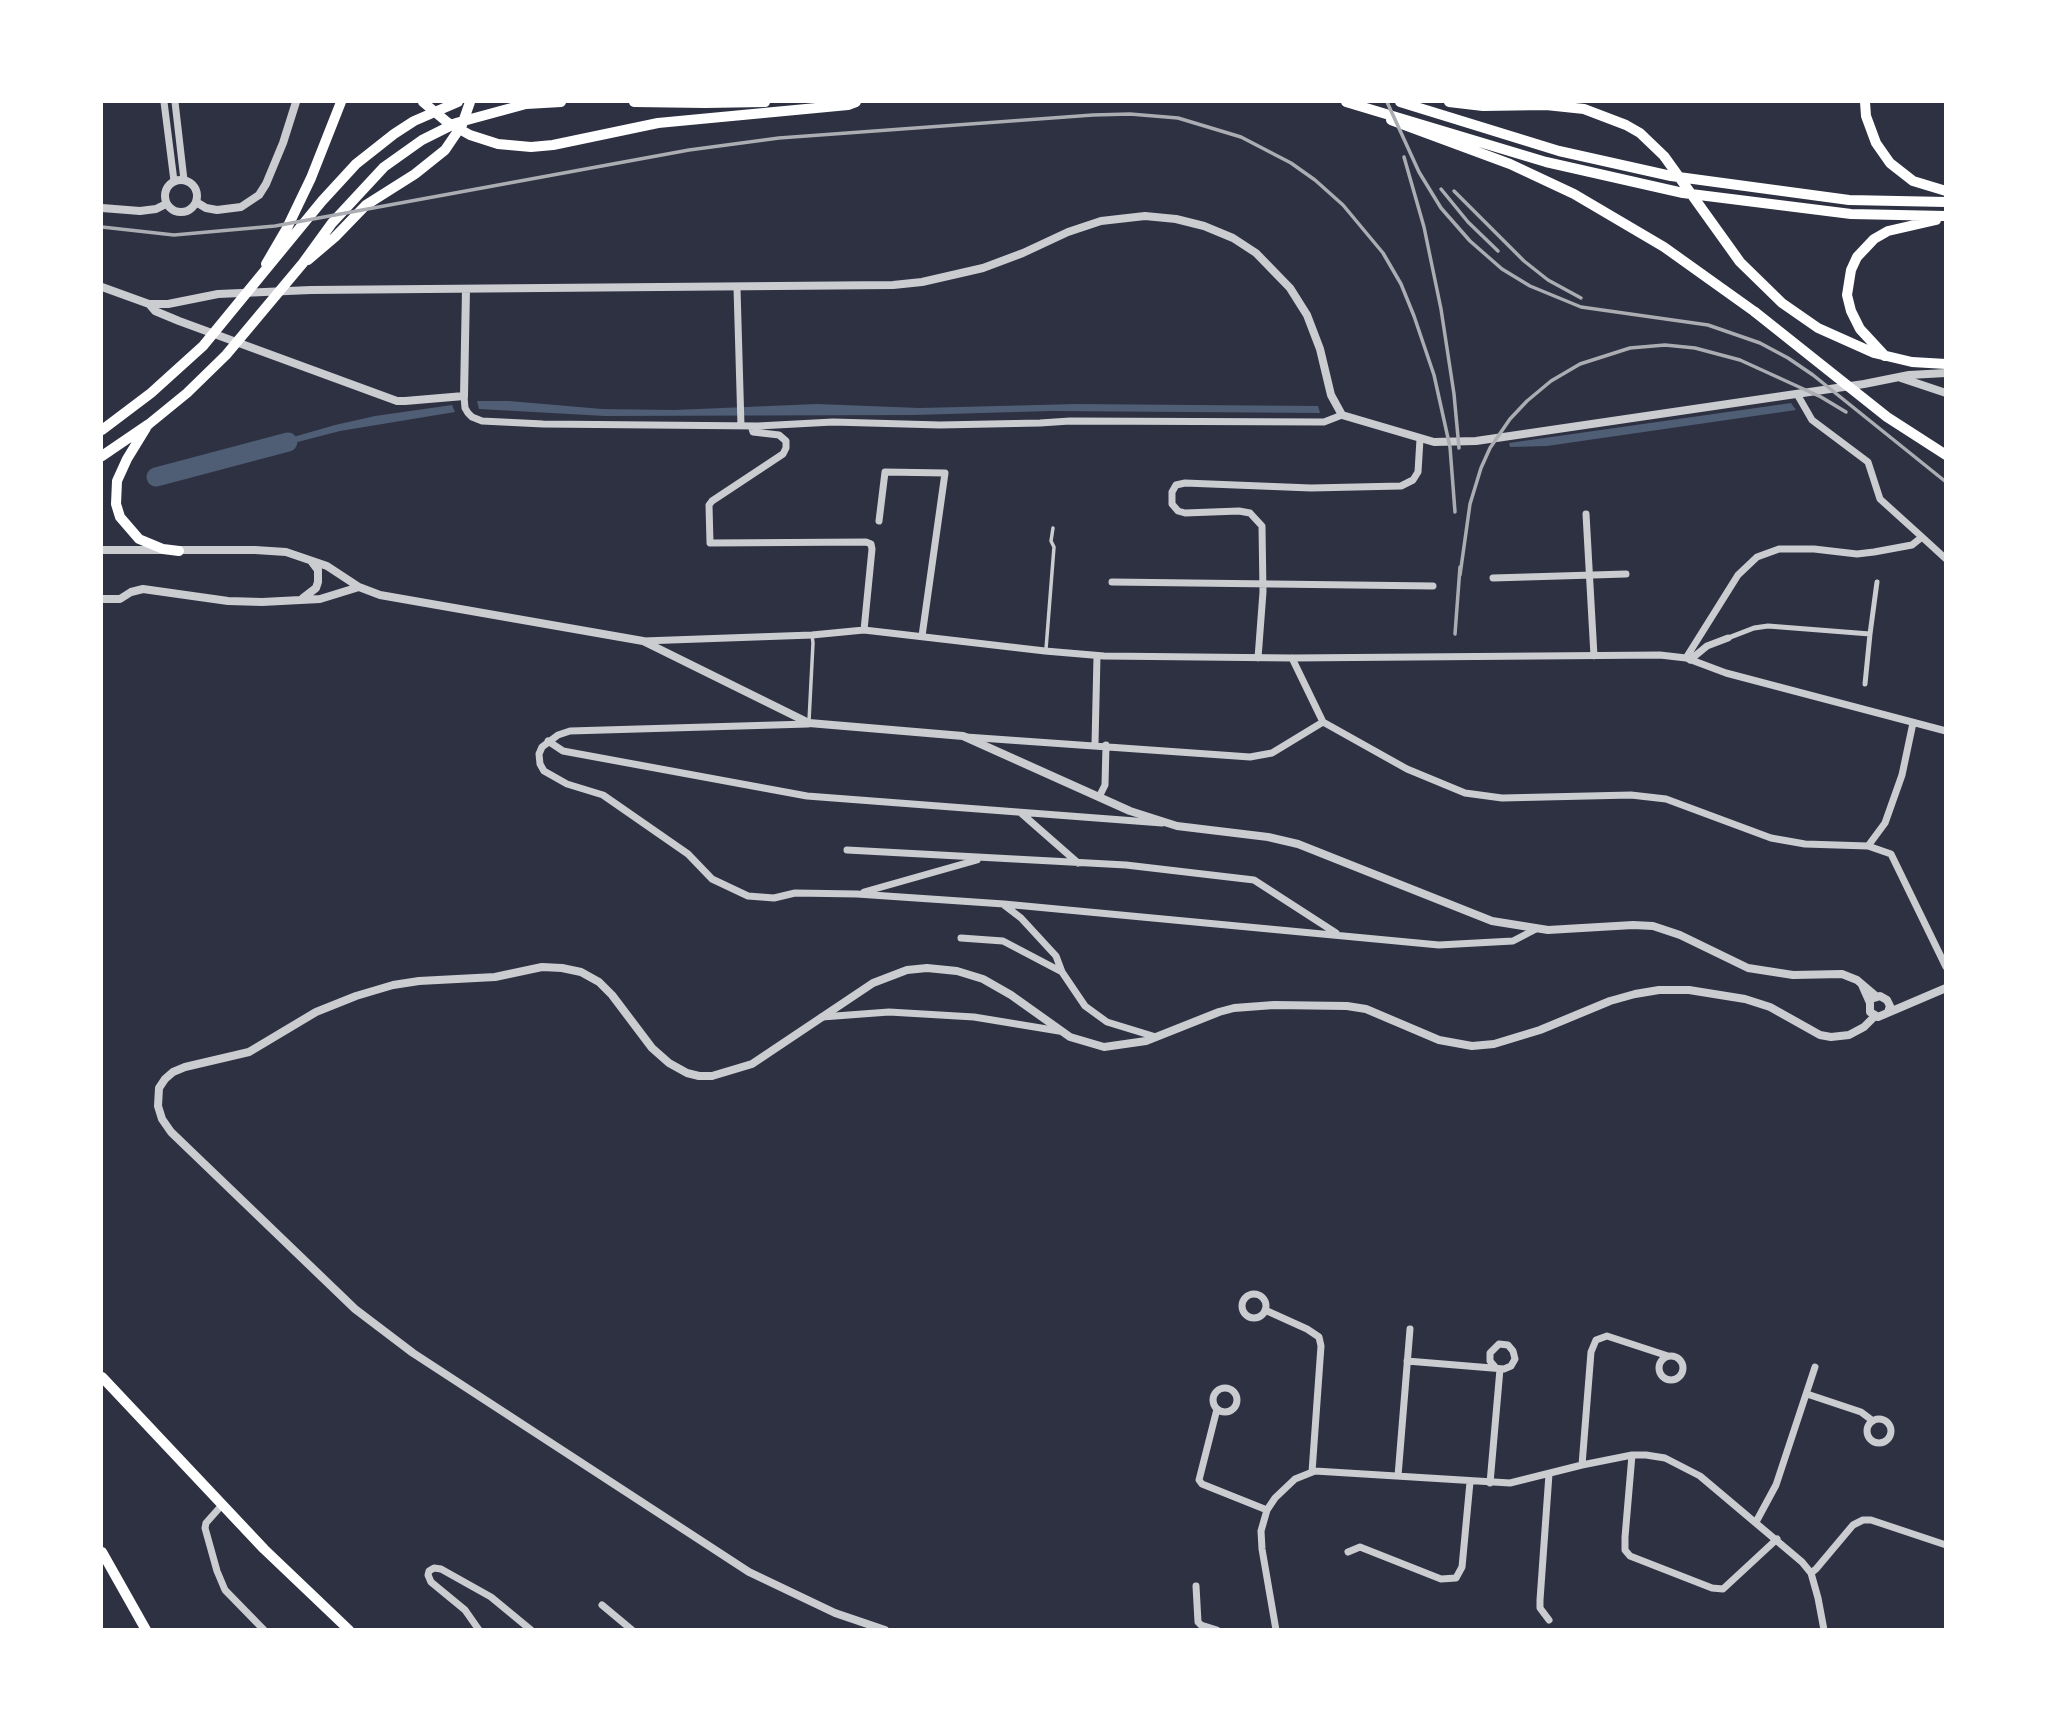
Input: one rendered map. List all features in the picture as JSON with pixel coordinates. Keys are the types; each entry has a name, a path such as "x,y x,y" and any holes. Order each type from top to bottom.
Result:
{"main road":[{"path":"256,281 298,207 341,102"},
{"path":"423,102 447,122 470,135 498,144 531,147 553,145 658,123 848,105 856,102"},
{"path":"102,430 151,393 203,346 321,201 364,157 414,121 458,102"},
{"path":"303,263 320,252 366,205 415,174 445,150 462,125 470,102"},
{"path":"102,456 149,424 187,393 226,355 303,263 332,223 384,167 456,123 526,104 561,102"},
{"path":"634,102 765,102"},
{"path":"1350,102 1546,162 1683,193 1851,214 1945,217"},
{"path":"1350,102 1414,130 1510,164 1574,194 1664,247 1804,349 1887,417 1945,455"},
{"path":"1400,102 1559,151 1671,176 1849,200 1945,202"},
{"path":"1449,102 1483,106 1546,105 1584,109 1626,125 1664,156 1740,262 1775,297 1818,328 1885,356 1912,362 1945,364"},
{"path":"1865,102 1876,144 1890,163 1904,176 1922,185 1945,191"},
{"path":"1885,356 1860,329 1848,303 1849,277 1854,262 1874,239 1888,231 1945,217"},
{"path":"149,424 117,481 116,505 120,517 139,539 163,549 179,551"},
{"path":"102,1377 295,1581 349,1629"},
{"path":"102,1552 146,1629"}],"street":[{"path":"164,102 174,181"},
{"path":"175,102 184,180"},
{"path":"196,202 217,210 241,207 259,195 283,143 296,102"},
{"path":"167,120 178,119"},
{"path":"184,180 195,188 196,202 184,212 174,211 166,204 166,188 174,181 184,180"},
{"path":"102,208 140,211 156,209 166,204"},
{"path":"102,287 149,304 176,303 218,294 285,291 893,285 922,282 1002,261 1068,232 1101,221 1145,216 1177,219 1233,238 1256,253 1279,274 1300,301 1310,322 1334,401 1342,415"},
{"path":"737,288 741,426"},
{"path":"466,289 465,408 472,417 482,421 741,426 796,426 833,422 940,425 1070,421 1324,422 1342,415 1420,439 1444,443 1476,442 1909,375 1945,373"},
{"path":"176,303 179,321"},
{"path":"149,304 155,311 179,321 397,401 464,396"},
{"path":"1901,378 1945,393"},
{"path":"1797,394 1812,421 1868,462 1880,499 1945,559"},
{"path":"751,426 753,432 779,435 786,441 786,448 783,454 712,501 709,506 710,543 871,544 873,548 864,630"},
{"path":"1258,658 1263,592 1262,526 1250,513 1239,511 1178,511 1172,504 1172,492 1176,485 1185,483 1311,488 1401,486 1413,480 1418,472 1420,439"},
{"path":"879,521 885,472 945,473 922,636"},
{"path":"1586,514 1594,656"},
{"path":"1688,659 1738,575 1757,557 1779,548 1857,554 1874,552 1912,545 1922,537"},
{"path":"102,550 255,550 286,552 307,557 327,566 359,587 380,595 581,627 643,641 809,723"},
{"path":"303,598 316,588 318,582 316,565 307,557"},
{"path":"1493,578 1626,574"},
{"path":"1112,582 1433,586"},
{"path":"1866,684 1877,582"},
{"path":"102,599 120,599 131,592 144,589 228,601 262,602 320,599 359,587"},
{"path":"1688,659 1707,646 1754,628 1768,626 1870,634"},
{"path":"643,641 812,635 864,630 1097,656 1292,658 1660,655 1688,659 1726,673 1945,731"},
{"path":"1095,744 1097,656"},
{"path":"1292,658 1323,722 1407,769 1465,793 1502,798 1632,795 1666,799 1771,838 1805,844 1868,846 1891,854 1945,967"},
{"path":"1323,722 1272,753 1250,757 809,723 570,731 548,741 540,754 540,764 544,771 568,784 603,795 688,854 712,879 748,896 774,898 795,893 857,894 1003,904 1438,945 1513,941 1536,929"},
{"path":"1868,846 1885,823 1902,775 1913,723"},
{"path":"963,736 1100,797 1166,823"},
{"path":"548,741 563,751 807,796 1166,823 1268,837 1298,844 1473,915 1513,926 1536,929 1653,926 1680,934 1748,968 1793,975 1850,976 1861,984 1873,1000"},
{"path":"1100,797 1105,785 1106,745"},
{"path":"1020,813 1079,863"},
{"path":"846,850 1126,865 1254,880 1340,935"},
{"path":"857,894 981,858"},
{"path":"1003,904 1021,918 1056,956 1062,972 1085,1006 1107,1022 1156,1037"},
{"path":"961,938 1003,941 1062,972"},
{"path":"885,1629 835,1613 740,1567 413,1353 355,1309 171,1132 162,1119 158,1106 159,1088 173,1072 249,1052 316,1012 356,996 404,983 495,977 542,967 581,972 598,982 612,995 652,1048 669,1063 687,1073 712,1076 752,1065 873,983 917,969 944,969 966,973 995,985 1059,1031 1081,1042 1104,1047 1129,1045 1156,1037 1234,1008 1311,1005 1366,1009 1451,1044 1494,1044 1540,1030 1610,1001 1659,990 1689,990 1745,999 1770,1007 1820,1035 1831,1037 1849,1035 1864,1027 1875,1016"},
{"path":"1873,1000 1869,1009 1875,1016 1881,1017 1945,988"},
{"path":"1873,1000 1913,1001"},
{"path":"1887,1000 1890,1006 1888,1012"},
{"path":"822,1017 897,1012 974,1017 1059,1031"},
{"path":"1265,1310 1319,1337 1321,1346 1311,1472"},
{"path":"1398,1476 1410,1329"},
{"path":"1582,1465 1591,1352 1596,1340 1607,1336 1668,1356"},
{"path":"1407,1361 1498,1368 1490,1483"},
{"path":"1756,1522 1776,1485 1815,1367"},
{"path":"1807,1394 1861,1412 1873,1421"},
{"path":"1217,1409 1199,1480 1202,1484 1267,1510"},
{"path":"1632,1455 1625,1537 1625,1550 1630,1556 1712,1588 1723,1589 1777,1539"},
{"path":"1276,1629 1261,1531 1267,1510 1294,1479 1311,1472 1510,1483 1632,1455 1665,1458 1688,1468 1777,1539 1811,1573 1824,1629"},
{"path":"1549,1474 1539,1600 1540,1608 1549,1620"},
{"path":"1348,1552 1360,1547 1441,1579 1456,1578 1462,1567 1470,1482"},
{"path":"222,1505 205,1523 217,1571 225,1590 264,1629"},
{"path":"1811,1573 1853,1525 1863,1520 1871,1520 1945,1545"},
{"path":"479,1629 465,1609 431,1582 429,1571 434,1568 441,1569 491,1597 531,1629"},
{"path":"1196,1586 1198,1622 1217,1629"},
{"path":"602,1605 632,1629"}],"lane":[{"path":"1045,652 1054,547 1051,541 1053,528"},
{"path":"809,723 812,635"}],"water":[{"path":"477,401 602,409 674,410 817,404 920,408 1076,404 1318,406 1320,413 1051,411 914,415 605,416 479,409"},
{"path":"1791,403 1796,410 1547,446 1510,447 1509,443"},
{"path":"452,405 455,412 340,431 263,451 262,446 335,425 375,416"}],"waterway":[{"path":"156,477 288,442"}],"railway":[{"path":"1387,102 1419,172 1441,208 1470,241 1502,269 1530,286 1581,307 1708,325 1760,343 1813,375 1946,482"},
{"path":"102,227 174,235 275,226 689,150 779,138 1093,115 1130,114 1178,118 1241,137 1291,163 1343,205 1383,253 1401,284 1434,375 1450,447 1455,512"},
{"path":"1404,157 1424,227 1441,309 1459,448"},
{"path":"1441,189 1468,222 1498,251"},
{"path":"1454,191 1524,261 1548,280 1581,298"},
{"path":"1460,575 1470,504 1490,448 1510,419 1527,401 1551,381 1580,364 1630,348 1665,345 1695,348 1740,360 1821,397 1846,412"},
{"path":"1455,634 1460,567"}]}
